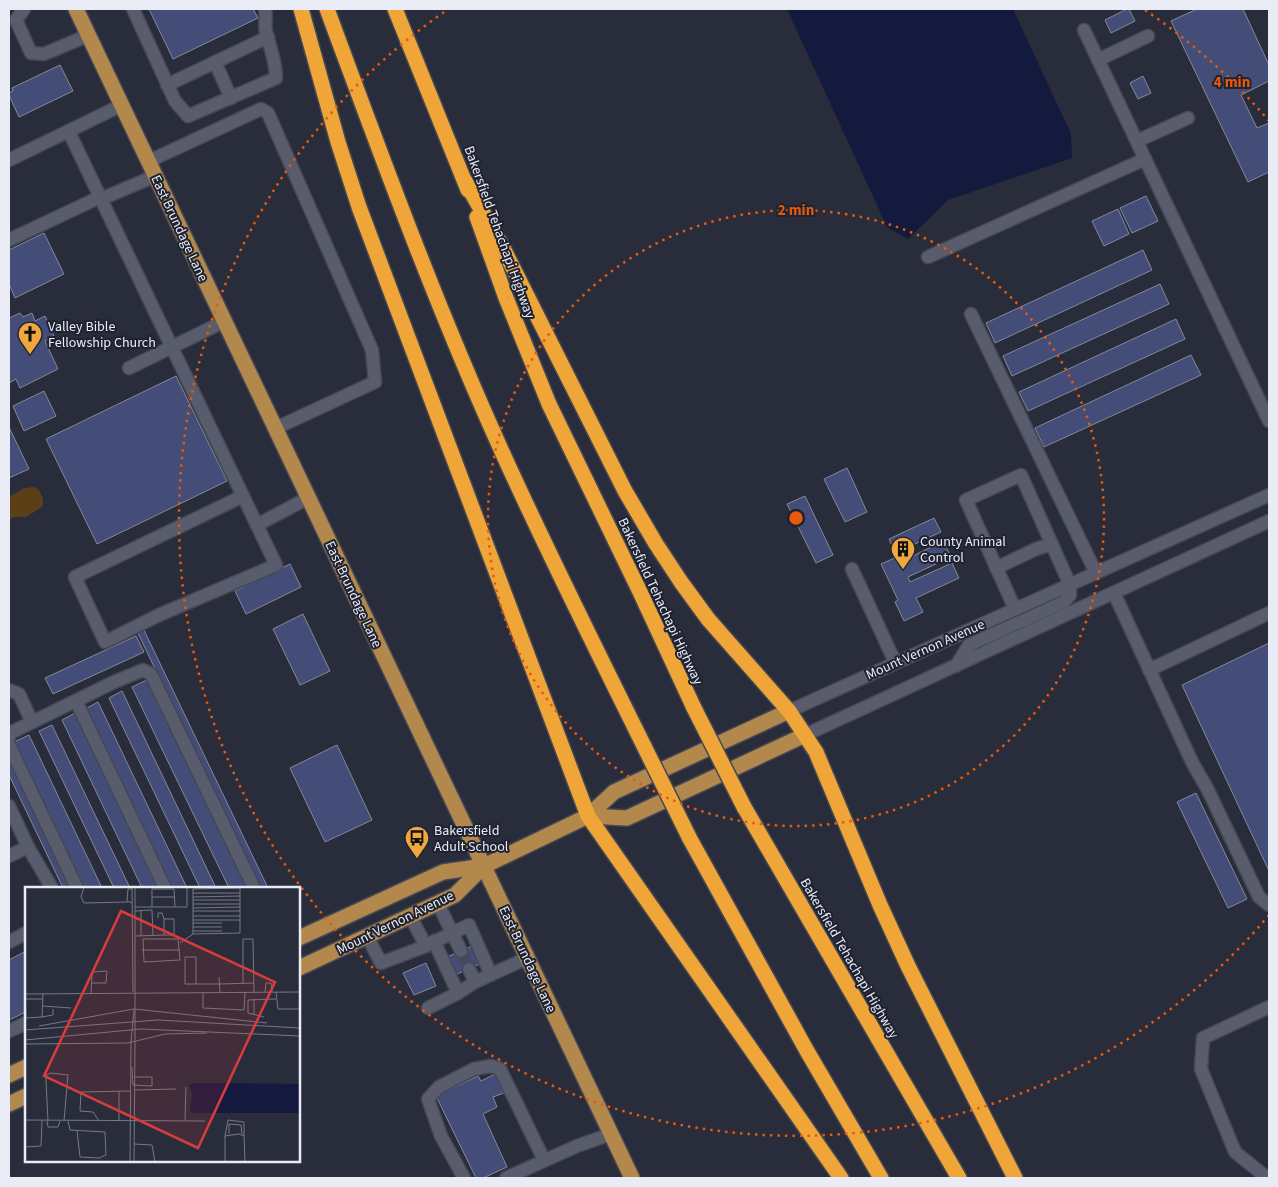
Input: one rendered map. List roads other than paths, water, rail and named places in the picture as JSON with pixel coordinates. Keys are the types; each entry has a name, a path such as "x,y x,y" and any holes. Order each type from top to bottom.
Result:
{"highway":[{"path":"301,9 338,142 368,232 588,816 841,1178"},
{"path":"328,9 442,310 499,445 588,633 690,838 807,1051 880,1178"},
{"name":"Bakersfield Tehachapi Highway","path":"394,9 465,181 506,298 549,404 694,708 744,807 959,1178"},
{"path":"465,181 504,250 625,491 656,544 708,619 789,711 816,752 880,905 904,957 1015,1178"}],"main road":[{"name":"East Brundage Lane","path":"76,9 632,1178"},
{"name":"Mount Vernon Avenue","path":"300,938 443,872 484,866 588,816 614,792 789,711"},
{"name":"Mount Vernon Avenue","path":"588,816 627,818 805,736"},
{"name":"Mount Vernon Avenue","path":"300,968 455,895 484,866"},
{"path":"9,1075 25,1067"},
{"path":"9,1104 25,1096"}],"street":[{"path":"24,9 16,20 31,53 44,54 88,35"},
{"path":"133,9 175,101 188,116 276,78 276,66 266,30 267,17 265,9"},
{"path":"1084,30 1269,421"},
{"path":"1098,60 1148,36"},
{"path":"167,85 268,37"},
{"path":"215,62 231,98"},
{"path":"9,160 69,132 122,104"},
{"path":"149,161 261,109 268,113 372,350 375,382 276,428"},
{"path":"1137,141 1188,118"},
{"path":"69,132 173,346 276,565 159,615 105,642 75,577 243,496"},
{"path":"928,257 1145,159"},
{"path":"9,240 101,198 155,176"},
{"path":"971,314 1096,574"},
{"path":"129,368 224,321"},
{"path":"956,666 969,645 1064,602 1070,595 1070,585 1021,475 966,500 1015,609"},
{"name":"Mount Vernon Avenue","path":"789,711 1269,495"},
{"path":"257,525 308,498"},
{"name":"Mount Vernon Avenue","path":"805,736 1269,521"},
{"path":"996,568 1036,549 1052,544"},
{"path":"852,569 895,662"},
{"path":"1114,593 1149,670 1259,896 1269,905"},
{"path":"1149,670 1269,613"},
{"path":"9,737 10,733 114,682 142,670 151,674 254,887"},
{"path":"9,690 19,694 32,722"},
{"path":"76,701 165,887"},
{"path":"9,745 77,887"},
{"path":"9,806 28,847 51,887"},
{"path":"9,856 28,847"},
{"path":"438,903 461,951"},
{"path":"410,916 430,944 458,993"},
{"path":"367,936 381,963 430,944 469,925 491,975"},
{"path":"9,942 25,934"},
{"path":"428,1008 475,982 527,958"},
{"path":"469,969 475,982"},
{"path":"1269,1007 1203,1038 1201,1069 1235,1152 1266,1177 1269,1176"},
{"path":"9,1031 25,1023"},
{"path":"464,1178 441,1136 428,1099 439,1087 474,1069 491,1066 500,1069 544,1160"},
{"path":"506,1178 544,1160 611,1134"}],"water":[{"path":"787,9 1013,9 1071,134 1072,158 948,200 908,239 887,227"}],"tunnel":[{"path":"461,951 469,969"}],"place":[{"name":"Valley Bible Fellowship Church","path":"30,355"},
{"name":"County Animal Control","path":"903,570"},
{"name":"Bakersfield Adult School","path":"417,859"}]}
